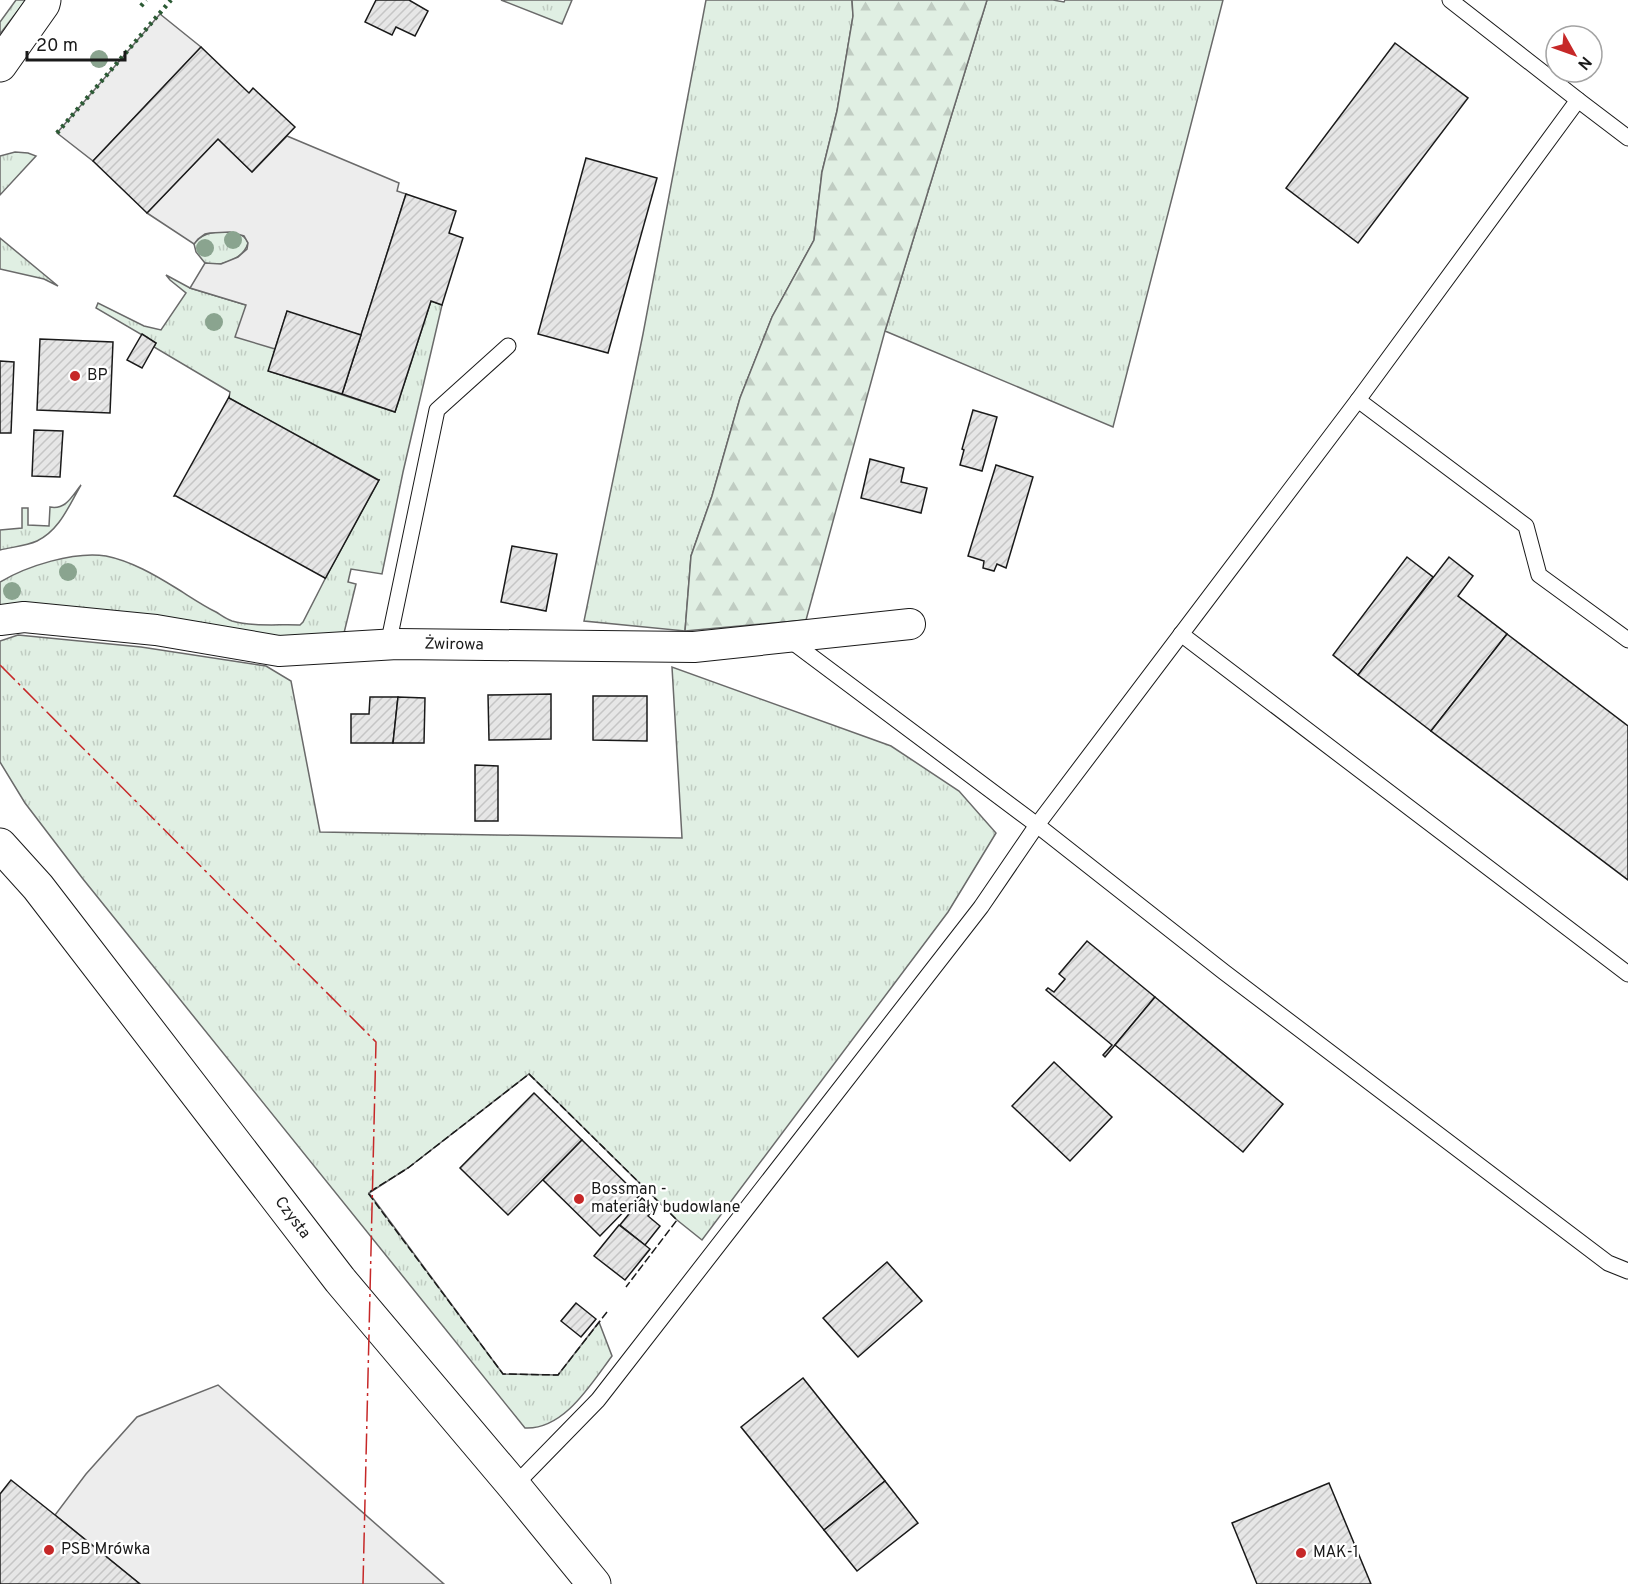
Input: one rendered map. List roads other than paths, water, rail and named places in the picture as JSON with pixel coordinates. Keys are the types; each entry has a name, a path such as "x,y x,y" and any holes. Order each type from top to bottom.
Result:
{"main road":[{"path":"0,65 44,0"},
{"name":"Czysta","path":"0,845 46,896 340,1280 594,1584"}],"street":[{"name":"Żwirowa","path":"0,620 24,617 156,630 279,651 388,645 694,647 910,624"}],"lane":[{"path":"1450,0 1628,138"},
{"path":"514,1486 598,1400 981,907 1037,825 1358,400 1578,99"},
{"path":"388,645 437,410 508,346"},
{"path":"1358,400 1526,526 1539,574 1628,640"},
{"path":"1181,634 1628,974"},
{"path":"787,638 1037,825 1224,972 1598,1256 1628,1271"}],"place":[{"name":"BP","path":"75,376"},
{"name":"Bossman - materiały budowlane","path":"579,1199"},
{"name":"PSB Mrówka","path":"49,1550"},
{"name":"MAK-1","path":"1301,1553"}]}
